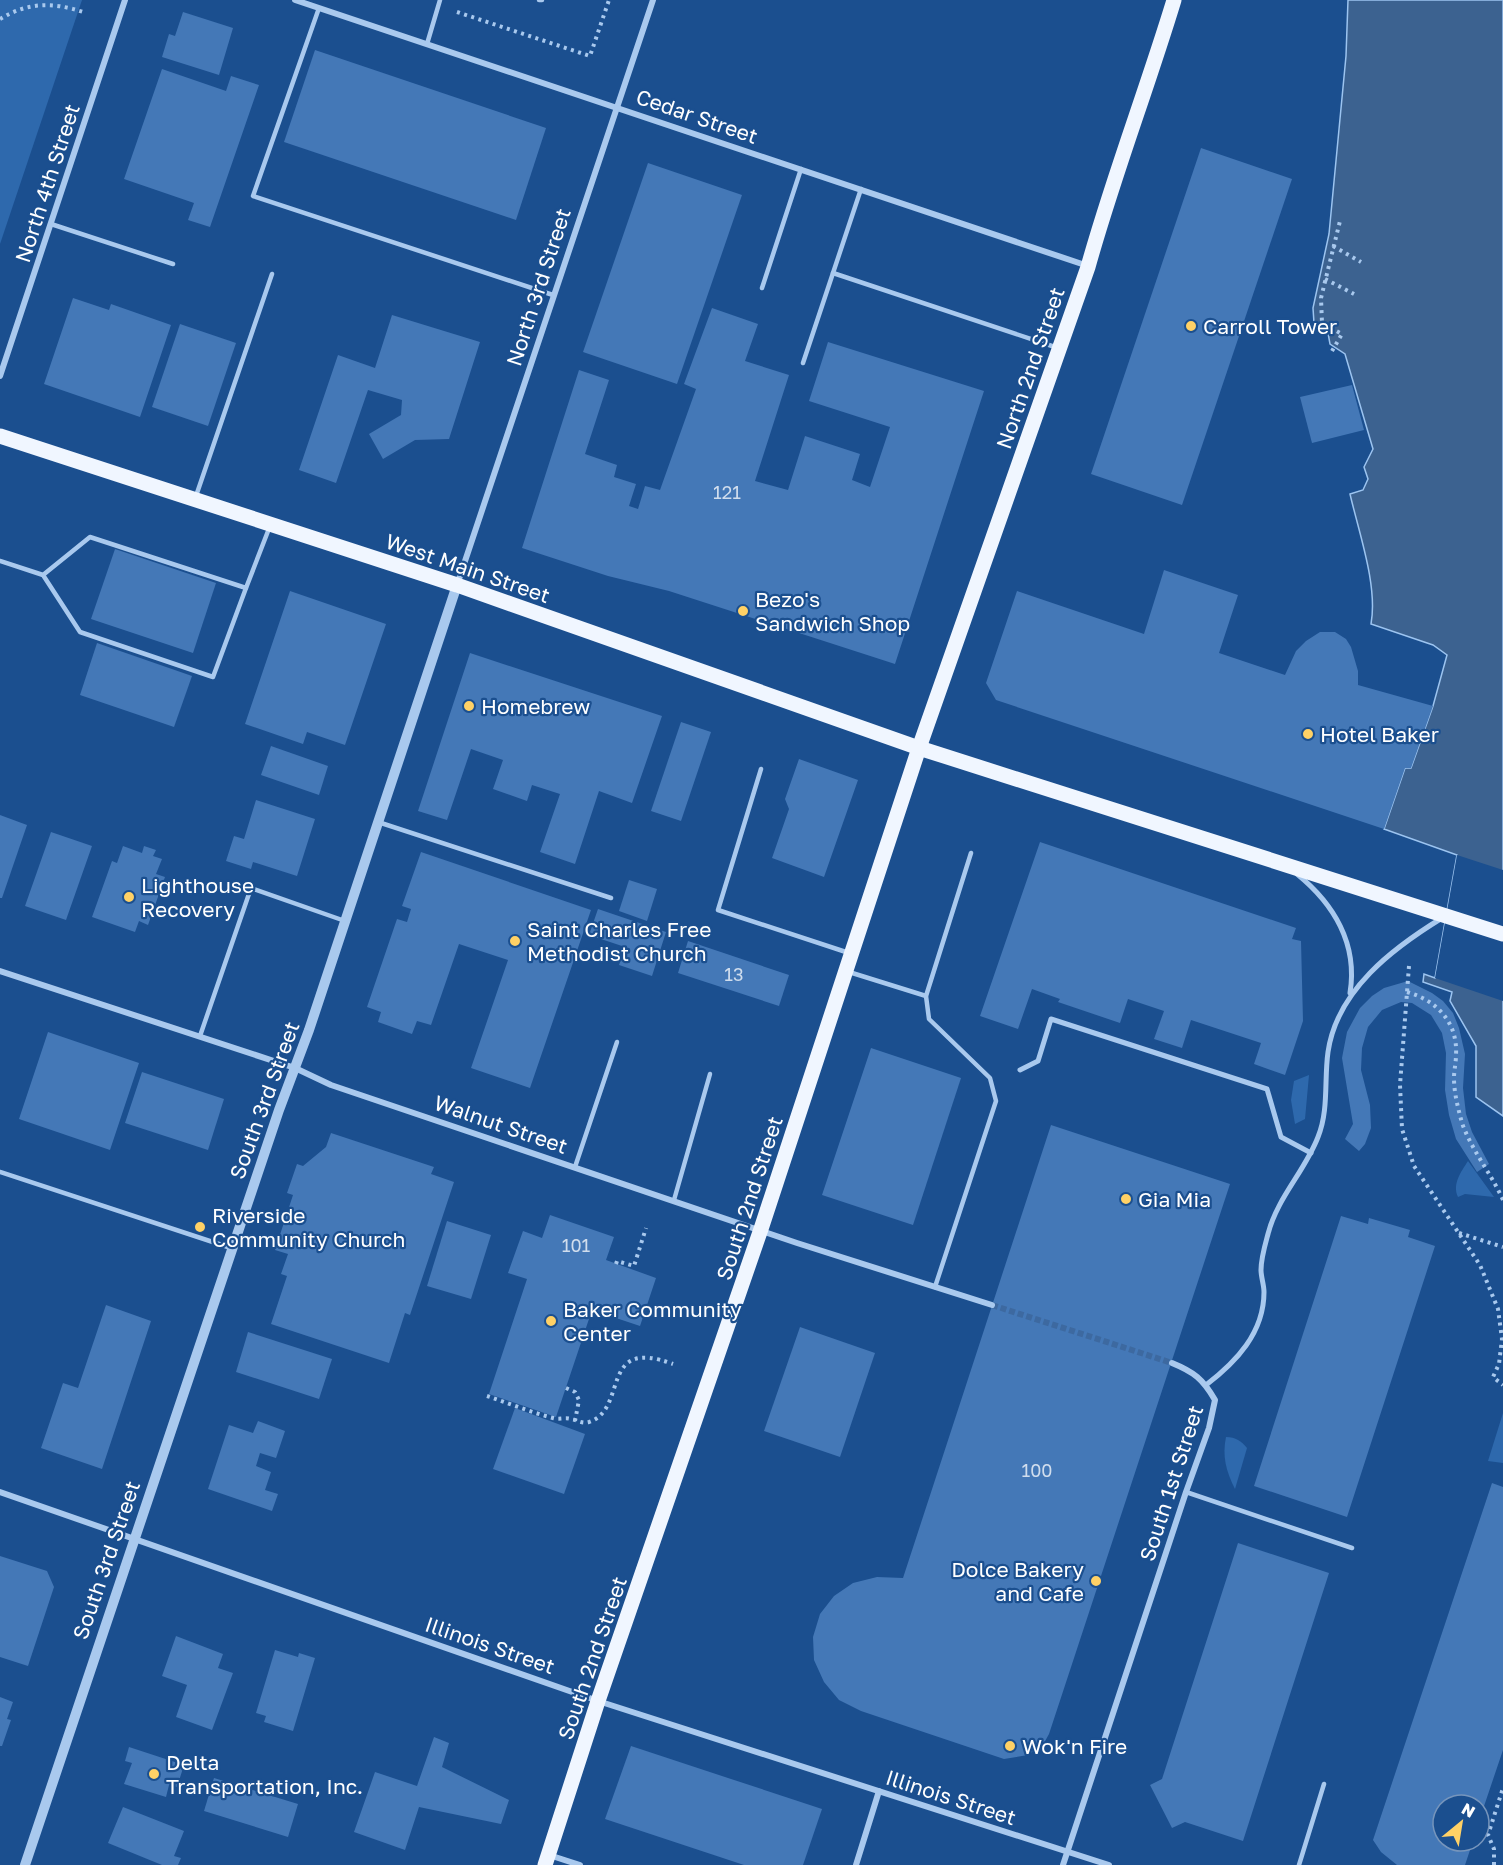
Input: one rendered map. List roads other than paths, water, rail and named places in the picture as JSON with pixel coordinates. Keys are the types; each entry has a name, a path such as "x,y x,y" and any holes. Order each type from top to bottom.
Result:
{"main road":[{"name":"North 2nd Street","path":"919,748 1088,267 1174,0"},
{"name":"West Main Street","path":"0,436 457,585 919,748 1503,934"},
{"name":"South 2nd Street","path":"546,1860 598,1701 761,1229 919,748"}],"street":[{"name":"North 4th Street","path":"0,376 125,0"},
{"name":"Cedar Street","path":"295,0 616,106 1088,267"},
{"name":"North 3rd Street","path":"457,585 653,0"},
{"name":"South 3rd Street","path":"25,1865 457,585"},
{"name":"South 1st Street","path":"1287,866 1315,889 1328,904 1346,935 1353,976 1350,995"},
{"name":"South 1st Street","path":"1062,1865 1209,1428 1215,1400 1206,1385 1226,1370 1248,1346 1260,1319 1264,1294 1261,1268 1268,1231 1283,1198 1319,1136 1324,1115 1328,1052 1333,1030 1350,995 1362,981 1423,930 1446,915"},
{"name":"Walnut Street","path":"0,971 295,1068 331,1085 992,1305"},
{"path":"1020,1070 1038,1061 1051,1019 1267,1089 1281,1137 1311,1153"},
{"path":"1172,1363 1191,1370 1206,1385"},
{"name":"Illinois Street","path":"0,1492 598,1701 1109,1865"},
{"path":"856,1865 879,1791"},
{"path":"546,1860 580,1865"}],"lane":[{"path":"427,44 440,0"},
{"path":"319,8 253,196 553,295"},
{"path":"762,288 801,169"},
{"path":"803,363 861,189"},
{"path":"51,224 173,264"},
{"path":"833,273 1059,349"},
{"path":"195,500 272,274"},
{"path":"0,561 44,575 80,632 213,677 270,524"},
{"path":"44,575 90,537 246,588"},
{"path":"761,769 717,910 852,954"},
{"path":"378,822 611,898"},
{"path":"935,1287 996,1101 990,1078 929,1019 926,996 970,853"},
{"path":"200,1036 251,888 345,921"},
{"path":"846,971 926,996"},
{"path":"575,1167 617,1042"},
{"path":"674,1200 710,1074"},
{"path":"0,1172 232,1248"},
{"path":"1186,1492 1352,1548"},
{"path":"1299,1865 1324,1784"}],"tunnel":[{"path":"992,1305 1172,1363"}],"place":[{"name":"Carroll Tower","path":"1191,326"},
{"name":"Bezo's Sandwich Shop","path":"743,611"},
{"name":"Homebrew","path":"469,706"},
{"name":"Hotel Baker","path":"1308,734"},
{"name":"Lighthouse Recovery","path":"129,897"},
{"name":"Saint Charles Free Methodist Church","path":"515,941"},
{"name":"Gia Mia","path":"1126,1199"},
{"name":"Riverside Community Church","path":"200,1227"},
{"name":"Baker Community Center","path":"551,1321"},
{"name":"Dolce Bakery and Cafe","path":"1096,1581"},
{"name":"Wok'n Fire","path":"1010,1746"},
{"name":"Delta Transportation, Inc.","path":"154,1774"}]}
